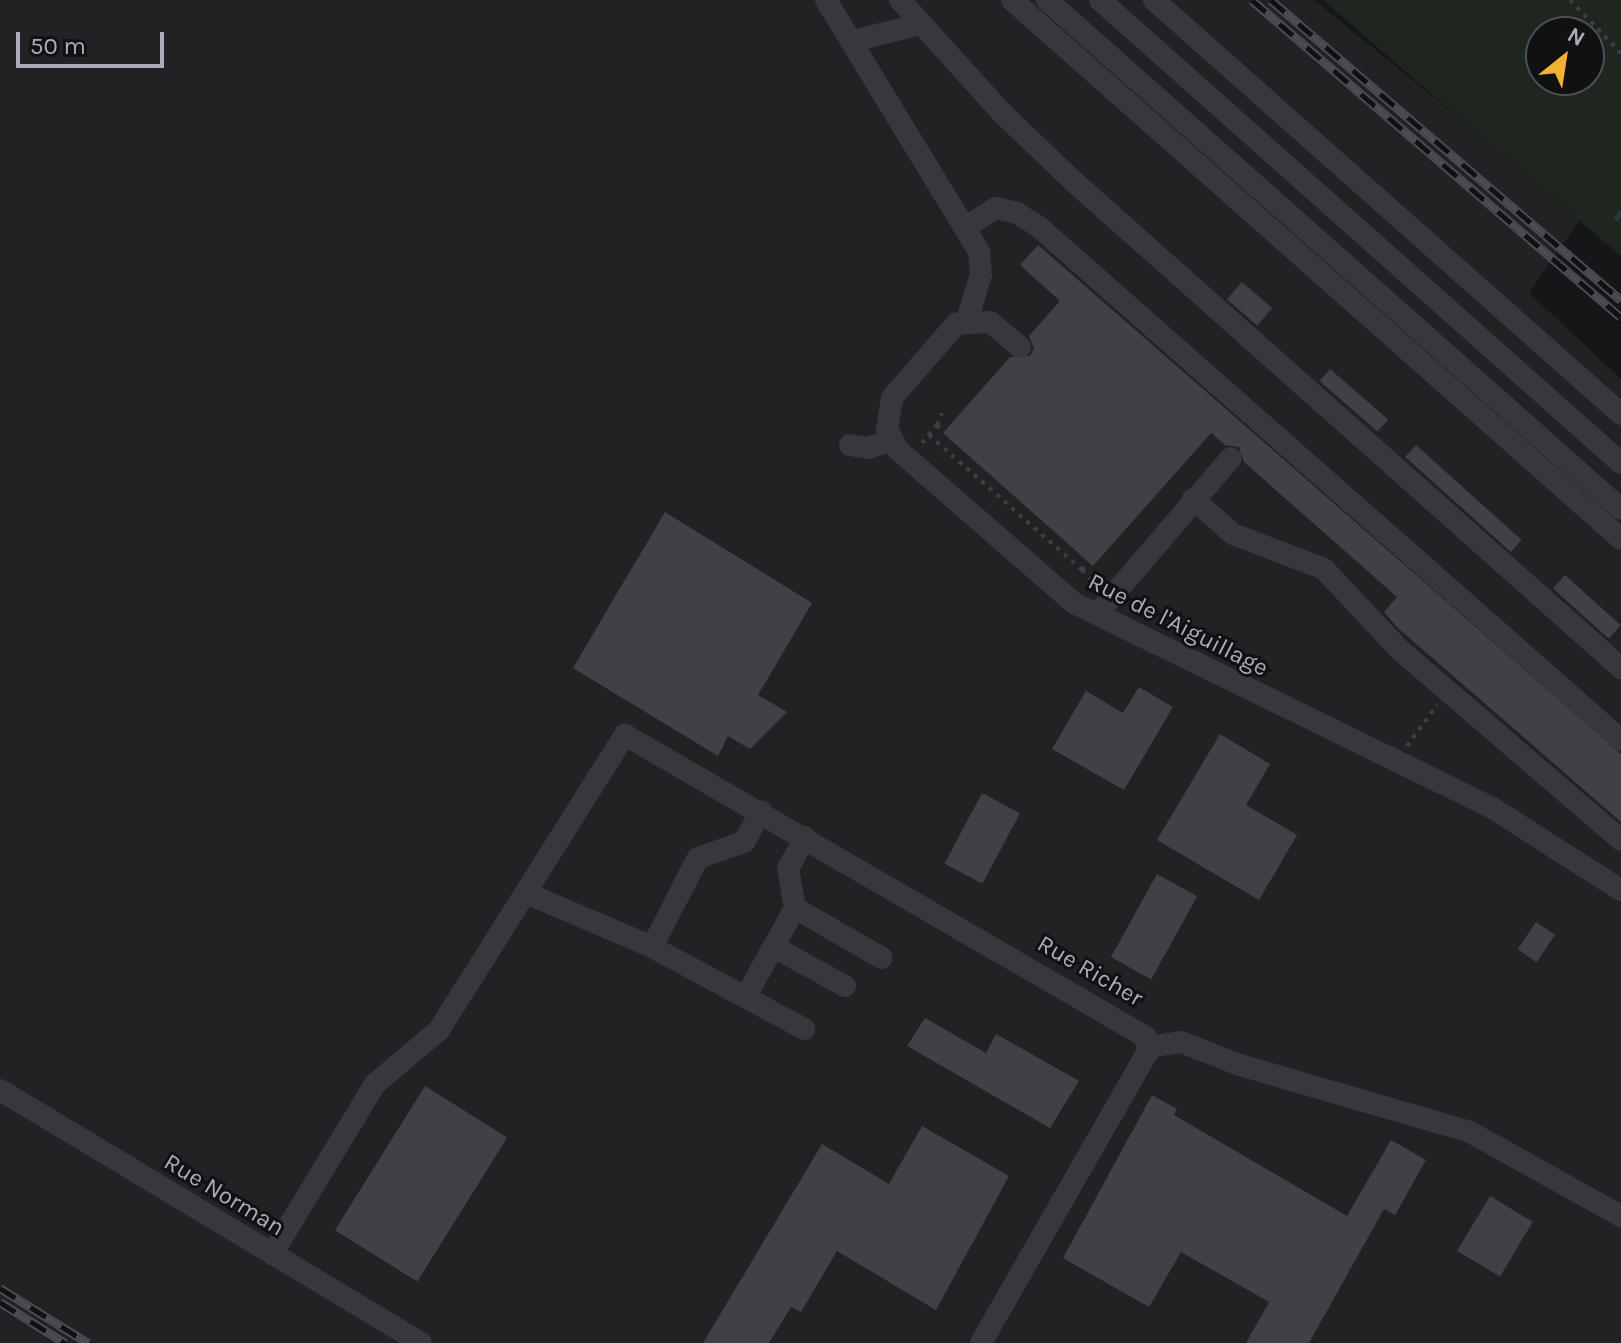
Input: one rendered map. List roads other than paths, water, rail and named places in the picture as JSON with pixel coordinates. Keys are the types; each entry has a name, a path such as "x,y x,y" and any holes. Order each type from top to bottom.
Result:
{"street":[{"path":"826,0 965,228 982,268 967,320 937,344 896,392 886,421 891,440 868,448 850,445"},
{"path":"900,0 1072,180 1621,668"},
{"path":"1012,0 1621,539"},
{"path":"1047,0 1621,509"},
{"path":"1100,0 1621,463"},
{"path":"1154,0 1621,414"},
{"path":"853,41 920,24"},
{"path":"965,228 996,208 1017,213 1039,227 1621,740"},
{"path":"967,320 990,322 1020,347"},
{"name":"Rue de l'Aiguillage","path":"891,440 1063,596 1491,807 1621,890"},
{"path":"1098,613 1231,458"},
{"path":"1193,499 1233,534 1324,569 1400,650 1621,840"},
{"name":"Rue Richer","path":"526,893 625,735 1134,1025 1149,1047"},
{"path":"652,947 698,858 744,842 761,811"},
{"path":"746,996 795,908 788,869 805,837"},
{"path":"272,1254 375,1084 439,1030 526,893 652,947 804,1029"},
{"path":"795,908 882,958"},
{"path":"774,947 845,986"},
{"path":"981,1343 1149,1047 1181,1042 1240,1065 1470,1132 1621,1216"},
{"name":"Rue Norman","path":"0,1090 421,1343"}],"waterway":[{"path":"1617,218 1621,213"}],"railway":[{"path":"1252,0 1621,317"},
{"path":"1271,0 1621,300"},
{"path":"0,1288 88,1343"},
{"path":"0,1302 65,1343"}]}
